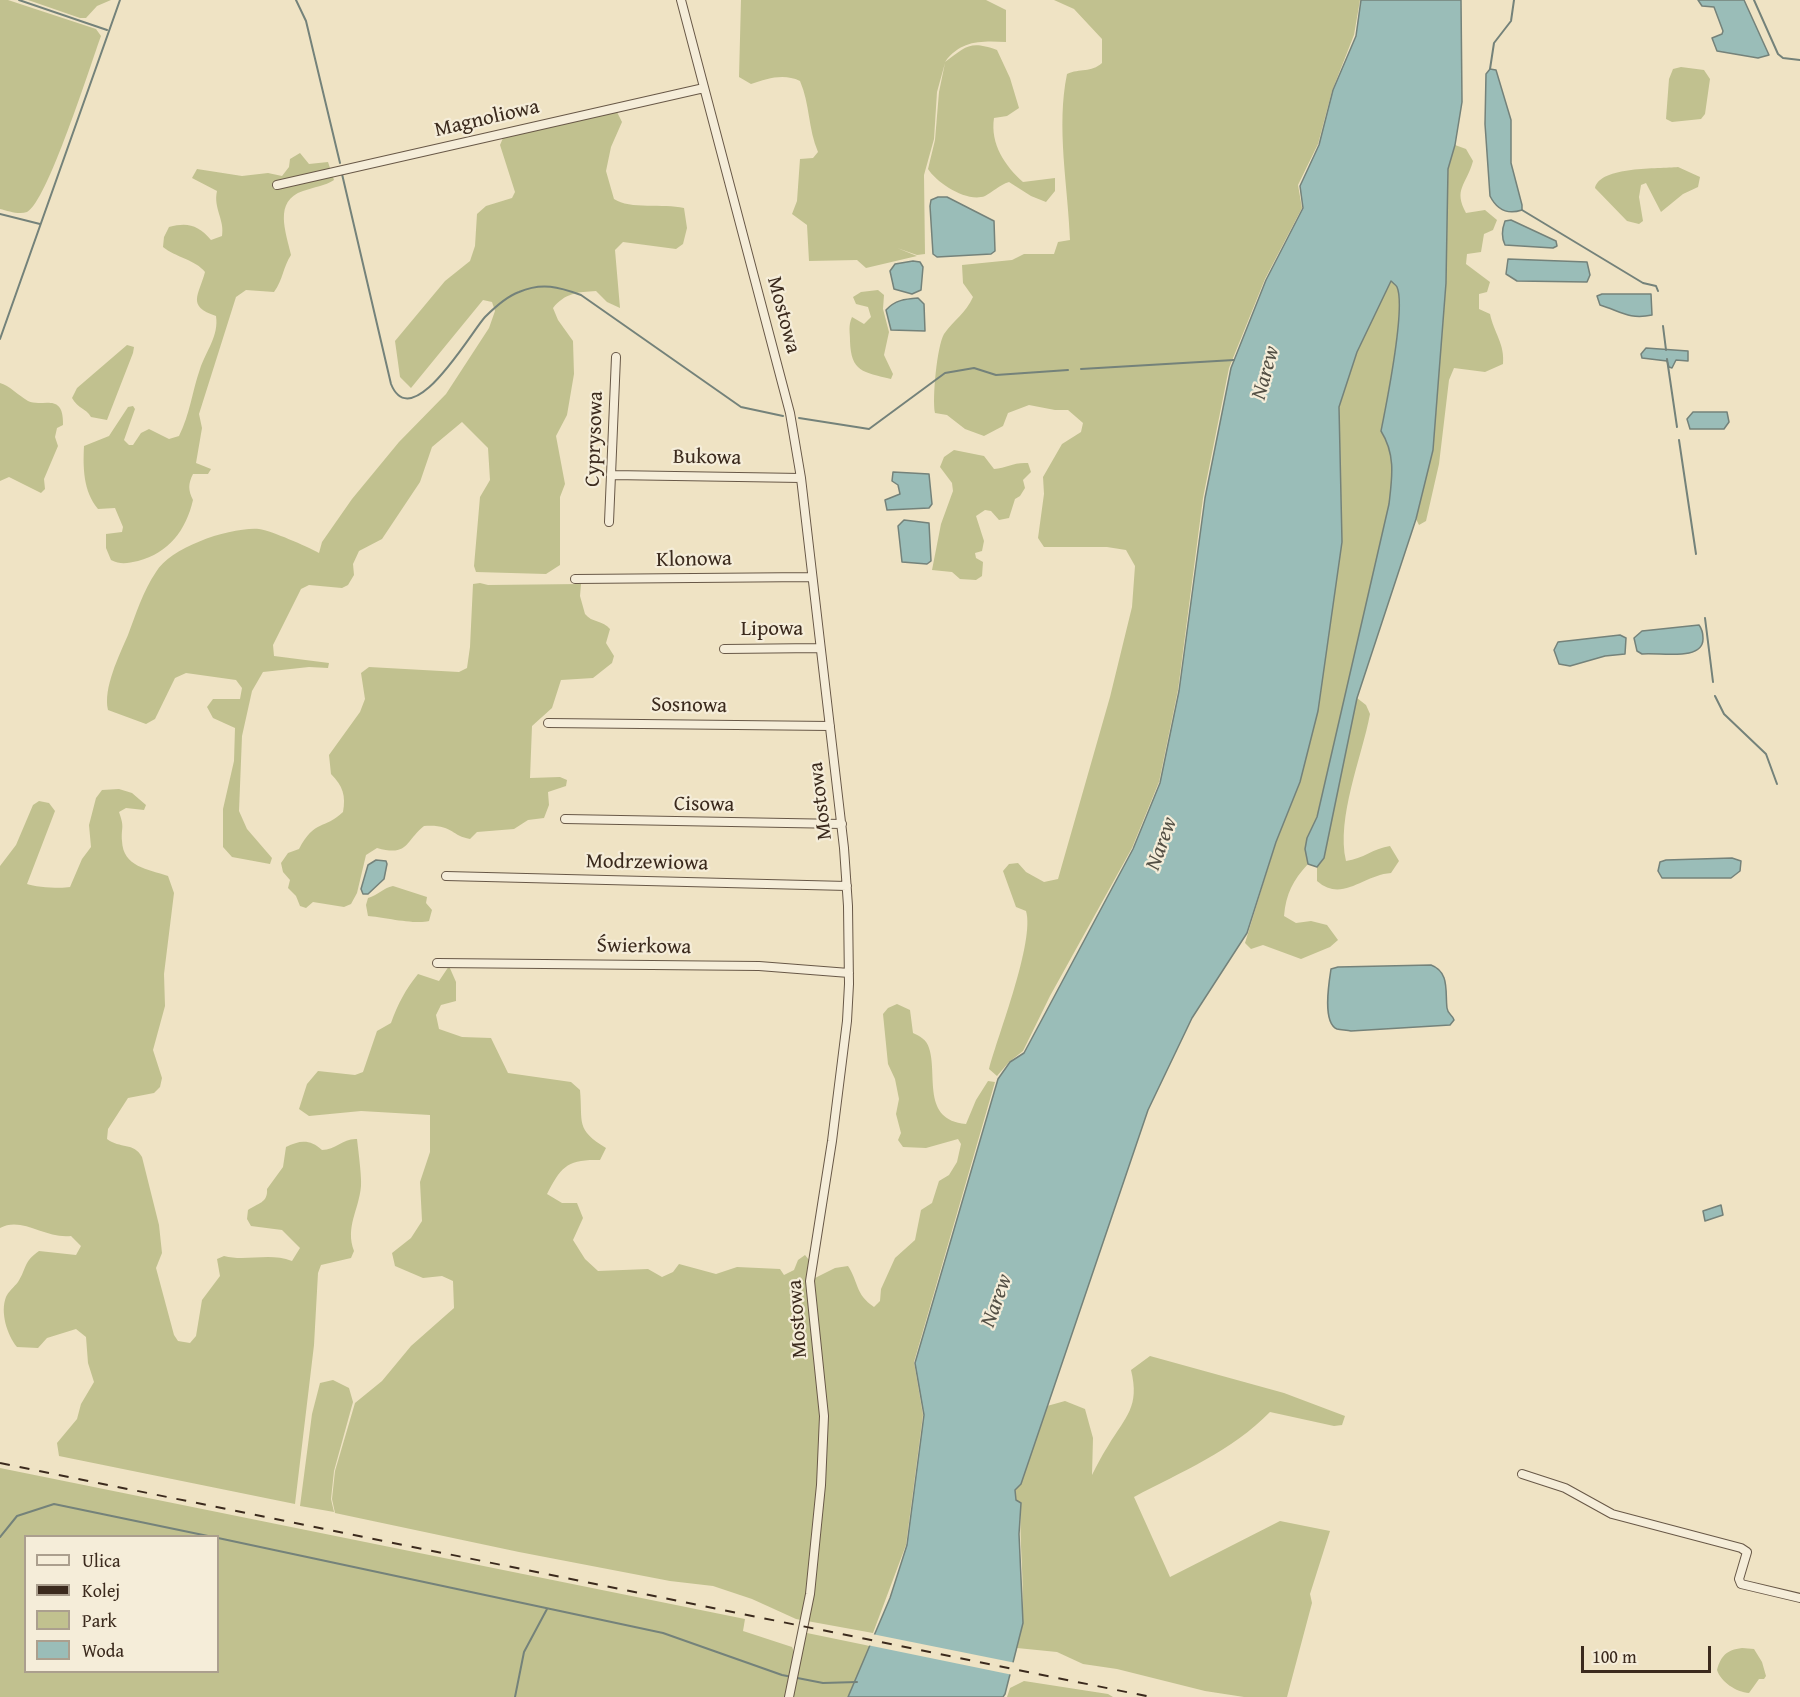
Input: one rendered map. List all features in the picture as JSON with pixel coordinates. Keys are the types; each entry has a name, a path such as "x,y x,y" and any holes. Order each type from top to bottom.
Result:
{"street":[{"name":"Mostowa","path":"681,0 790,413 801,477 842,824 847,886 849,973 843,1059 810,1281 824,1439 816,1544 807,1611 789,1697"},
{"name":"Magnoliowa","path":"277,185 704,88"},
{"name":"Cyprysowa","path":"609,522 616,357"},
{"name":"Bukowa","path":"612,475 801,477"},
{"name":"Klonowa","path":"575,579 812,577"},
{"name":"Lipowa","path":"724,649 820,648"},
{"name":"Sosnowa","path":"548,723 830,726"},
{"name":"Cisowa","path":"565,819 842,824"},
{"name":"Modrzewiowa","path":"446,876 847,886"},
{"name":"Świerkowa","path":"437,963 759,966 849,973"},
{"path":"1522,1474 1565,1488 1612,1514 1741,1548 1747,1552 1739,1579 1741,1584 1800,1598"}],"green space":[{"path":"0,0 8,0 96,29 101,36 46,185 36,203 24,213 0,209"},
{"path":"28,0 111,0 97,6 86,18 80,18"},
{"path":"741,0 986,0 1006,10 1006,42 972,43 958,49 945,62 958,52 974,45 997,50 1010,78 1019,108 1007,116 994,118 994,137 1000,154 1023,182 1055,178 1055,191 1046,202 1031,196 1009,182 985,196 970,197 945,186 932,174 928,169 935,140 939,92 945,63 937,92 934,139 924,175 925,254 917,255 897,248 917,256 866,268 857,260 809,261 807,225 792,214 797,201 800,159 813,158 818,152 812,134 806,99 800,81 794,79 775,78 751,84 739,77"},
{"path":"1054,0 1360,0 1354,35 1332,91 1318,144 1298,185 1302,208 1265,279 1229,368 1203,498 1178,690 1159,782 1132,848 1050,996 1023,1051 997,1076 989,1069 1021,965 1027,925 1026,911 1016,907 1003,871 1009,864 1018,863 1026,872 1044,882 1058,879 1110,697 1132,607 1135,566 1126,550 1107,547 1044,547 1038,538 1044,494 1043,477 1062,444 1081,432 1083,423 1068,410 1029,405 1008,413 1003,426 984,436 965,429 947,415 935,413 934,396 941,340 973,297 963,283 962,265 1012,260 1024,254 1054,254 1058,242 1070,240 1063,136 1067,74 1094,68 1102,63 1102,39 1074,9"},
{"path":"1681,67 1704,70 1710,79 1705,114 1701,119 1672,122 1666,119 1669,79 1673,69"},
{"path":"617,112 622,122 611,147 606,171 614,199 629,204 684,208 687,228 683,244 676,249 623,242 615,250 620,308 607,302 596,291 572,294 562,299 553,308 558,320 573,341 574,374 567,415 556,436 565,484 560,497 560,565 546,574 476,572 474,566 480,497 490,480 488,448 462,422 432,447 420,482 382,539 359,551 353,564 354,575 348,585 342,588 309,585 301,589 273,645 274,656 329,663 328,668 309,667 263,672 252,691 242,736 239,811 247,829 272,858 270,864 232,857 223,847 223,809 234,761 235,728 213,718 207,707 213,699 240,699 242,688 236,680 186,673 175,678 155,719 146,724 108,710 108,692 113,672 147,587 156,572 174,554 202,540 233,531 265,530 319,553 322,542 352,499 399,442 446,394 489,328 495,311 492,302 483,300 411,388 400,377 395,341 445,281 470,261 475,246 477,214 486,206 512,198 515,192 500,145 503,138"},
{"path":"1455,145 1466,149 1473,161 1461,193 1462,205 1466,213 1485,210 1497,220 1493,230 1484,234 1481,252 1467,254 1466,264 1490,282 1487,292 1479,294 1479,309 1490,314 1501,344 1503,364 1485,372 1454,368 1449,380 1439,464 1426,521 1419,525 1416,519 1433,450 1446,283 1448,169"},
{"path":"300,153 309,164 328,162 334,180 303,191 288,202 284,218 291,255 274,292 246,290 236,297 199,414 202,428 196,463 211,469 208,474 193,474 189,484 193,500 190,511 181,530 167,546 138,561 115,562 111,560 106,548 106,534 122,532 123,527 115,508 98,509 89,495 84,470 84,446 109,436 128,407 133,406 135,409 124,440 129,445 133,445 141,433 149,429 169,439 179,436 200,369 216,330 216,316 201,308 197,299 205,272 196,264 163,247 164,237 169,227 182,225 197,228 211,240 222,236 217,191 192,178 197,169 242,176 268,173 282,176 289,167 290,159"},
{"path":"1678,167 1700,177 1698,187 1683,194 1661,212 1646,183 1641,185 1639,197 1643,221 1639,224 1627,221 1595,188 1599,181 1618,172"},
{"path":"1391,280 1397,287 1399,314 1381,431 1391,458 1389,504 1317,817 1308,840 1308,864 1291,888 1284,916 1296,923 1311,921 1327,925 1338,940 1330,947 1301,959 1263,945 1251,949 1245,943 1276,842 1300,782 1342,542 1339,407 1357,352"},
{"path":"878,290 884,295 883,309 889,332 884,355 893,374 891,379 860,369 851,351 849,329 852,317 864,324 871,317 868,307 856,304 853,297 861,292"},
{"path":"127,345 134,347 133,353 107,420 91,417 72,398 77,388"},
{"path":"0,383 28,401 56,404 60,408 63,425 57,428 55,437 58,446 44,479 45,489 41,493 9,477 0,481"},
{"path":"954,450 984,456 994,469 1028,463 1031,472 1023,480 1025,488 1015,499 1009,518 999,520 991,511 985,510 976,516 984,541 982,551 975,553 976,558 983,562 982,576 976,580 960,579 952,572 932,570 941,524 953,491 952,483 940,467 944,457"},
{"path":"473,584 488,585 581,584 580,596 585,614 610,629 606,643 614,656 612,663 593,678 561,680 552,708 532,726 530,778 560,777 567,780 566,786 548,792 549,805 544,818 528,820 514,829 477,832 470,839 446,828 424,826 401,849 377,848 366,855 357,893 351,904 344,907 313,902 306,908 300,906 296,896 288,888 290,880 283,872 281,863 288,853 299,849 310,833 343,812 343,792 331,774 329,755 360,712 365,699 361,673 369,667 459,672 467,668"},
{"path":"1357,698 1366,705 1370,714 1347,807 1344,826 1346,861 1390,846 1399,861 1391,873 1344,889 1335,889 1326,887 1317,881 1317,867 1324,857"},
{"path":"119,789 132,793 146,805 144,810 126,808 119,812 123,850 138,866 168,876 174,893 164,974 165,1006 153,1050 162,1078 160,1087 154,1093 128,1098 108,1129 107,1139 135,1149 142,1157 159,1225 162,1253 156,1268 174,1335 178,1341 190,1343 196,1336 202,1300 220,1276 217,1259 224,1256 232,1258 275,1257 292,1261 300,1248 282,1230 251,1226 247,1219 248,1210 264,1200 267,1189 283,1167 286,1147 305,1142 322,1150 357,1139 361,1182 351,1234 354,1251 351,1258 321,1265 318,1273 314,1345 295,1504 59,1456 57,1443 77,1419 81,1404 94,1382 88,1363 86,1337 76,1329 47,1338 38,1348 17,1347 6,1323 4,1303 6,1297 18,1282 30,1259 39,1251 76,1255 81,1246 71,1236 61,1236 17,1225 0,1228 0,866 16,845 33,805 39,801 49,803 55,811 27,884 70,887 82,859 91,847 89,825 96,798 102,790"},
{"path":"393,886 427,897 426,903 432,910 429,921 368,916 366,905 368,898"},
{"path":"449,966 456,982 456,1001 441,1005 436,1015 439,1029 462,1037 491,1038 508,1073 571,1082 580,1090 582,1124 589,1136 606,1148 600,1160 580,1161 566,1166 547,1194 562,1203 577,1203 583,1218 573,1240 585,1259 598,1271 648,1269 662,1277 673,1272 679,1264 716,1274 737,1267 780,1269 784,1275 794,1270 798,1260 805,1255 809,1260 809,1273 815,1278 835,1268 848,1266 863,1298 874,1307 880,1301 881,1289 895,1258 915,1240 921,1210 932,1203 939,1181 949,1175 957,1162 961,1144 958,1139 926,1148 903,1147 898,1140 901,1133 896,1114 899,1099 895,1079 888,1064 883,1014 888,1008 897,1004 910,1010 913,1033 923,1039 929,1048 937,1105 942,1114 952,1121 966,1124 976,1100 988,1081 995,1082 914,1362 923,1415 906,1545 873,1633 796,1619 752,1599 713,1586 670,1581 519,1552 335,1513 332,1499 335,1471 355,1403 382,1381 411,1346 454,1308 453,1281 442,1276 423,1278 395,1266 392,1253 411,1238 422,1221 420,1182 430,1152 430,1115 361,1111 309,1116 299,1109 307,1084 318,1071 355,1075 363,1072 377,1031 391,1023 402,997 418,974 439,981"},
{"path":"1150,1356 1284,1393 1345,1416 1342,1425 1334,1426 1270,1412 1223,1449 1134,1497 1170,1577 1280,1521 1330,1531 1310,1594 1312,1603 1287,1697 1244,1697 1205,1691 1117,1669 1083,1664 1057,1652 1017,1648 1023,1594 1021,1504 1016,1500 1015,1490 1021,1484 1047,1406 1065,1401 1085,1409 1093,1438 1092,1475 1130,1411 1134,1393 1131,1370"},
{"path":"333,1380 349,1388 353,1402 334,1471 331,1499 334,1512 300,1506 312,1414 320,1383"},
{"path":"0,1468 745,1619 743,1631 792,1647 799,1664 807,1633 870,1646 848,1697 0,1697"},
{"path":"1742,1648 1754,1649 1762,1662 1766,1676 1764,1679 1759,1679 1749,1693 1730,1686 1717,1670 1725,1654"},
{"path":"1024,1681 1108,1694 1113,1697 1007,1697 1010,1688"}],"water":[{"name":"Narew","path":"1361,0 1461,0 1462,102 1455,145 1448,169 1446,283 1433,450 1416,519 1357,698 1324,858 1317,867 1308,864 1305,849 1307,838 1317,817 1389,504 1391,458 1381,431 1399,314 1397,287 1391,281 1357,352 1339,407 1342,542 1318,711 1300,782 1276,842 1247,933 1192,1018 1148,1110 1021,1484 1015,1490 1016,1500 1021,1503 1019,1534 1023,1623 1005,1694 1003,1697 848,1697 890,1598 907,1545 924,1415 915,1363 998,1079 1010,1062 1024,1053 1133,849 1160,783 1179,691 1205,498 1231,368 1266,280 1303,208 1300,186 1319,145 1333,90 1356,36"},
{"path":"1698,0 1744,0 1769,55 1758,58 1717,51 1712,38 1722,34 1723,31 1714,7 1702,6"},
{"path":"1490,69 1496,70 1511,120 1511,163 1522,205 1522,210 1512,212 1499,208 1490,196 1485,124 1486,74"},
{"path":"947,197 994,221 995,251 991,254 937,257 933,254 930,206 931,200"},
{"path":"1511,220 1556,241 1557,246 1553,248 1505,245 1502,236 1503,227 1505,221"},
{"path":"1508,259 1587,262 1590,275 1587,282 1517,281 1506,274"},
{"path":"920,262 923,267 921,290 912,294 894,289 890,271 895,264"},
{"path":"1602,294 1651,294 1652,315 1631,316 1600,305 1597,296"},
{"path":"918,298 924,304 925,331 891,330 886,310 900,301"},
{"path":"1646,348 1688,351 1688,361 1676,360 1672,368 1669,367 1667,361 1642,358 1641,354"},
{"path":"1693,412 1727,412 1729,422 1724,429 1690,429 1687,419"},
{"path":"893,472 929,474 932,504 929,508 887,510 885,500 900,494 898,485 892,481"},
{"path":"904,520 929,523 931,561 927,564 902,562 898,526"},
{"path":"1699,625 1703,638 1701,645 1689,653 1642,654 1637,651 1634,638 1642,631"},
{"path":"1620,635 1626,638 1625,654 1605,656 1570,666 1559,664 1554,650 1558,642"},
{"path":"1732,858 1741,861 1740,871 1731,878 1662,878 1658,871 1660,862 1666,860"},
{"path":"376,860 386,861 384,879 368,894 363,894 361,889 368,865"},
{"path":"1431,965 1437,968 1444,977 1448,1010 1454,1020 1450,1025 1351,1031 1337,1029 1332,1025 1328,1011 1331,969"},
{"path":"1721,1205 1723,1215 1705,1221 1703,1211"}],"pier":[{"path":"872,1634 1016,1663 1013,1675 867,1645"}],"waterway":[{"path":"19,0 107,30"},
{"path":"0,339 120,0"},
{"path":"296,0 306,21 340,163"},
{"path":"1490,69 1494,43 1511,21 1514,0"},
{"path":"1754,0 1778,54 1783,58 1800,60"},
{"path":"342,174 391,384 400,397 413,398 441,376 485,317 496,307 515,294 543,286 581,295 741,407 783,416"},
{"path":"1522,210 1643,283 1656,286 1658,291"},
{"path":"0,214 40,224"},
{"path":"1663,326 1666,350"},
{"path":"1667,359 1677,427"},
{"path":"1081,369 1234,360"},
{"path":"799,418 869,429 945,373 974,368 996,375 1068,370"},
{"path":"1679,440 1696,554"},
{"path":"1705,618 1713,682"},
{"path":"1715,696 1724,714 1766,754 1777,784"},
{"path":"0,1537 17,1516 54,1504 203,1535"},
{"path":"219,1538 663,1633 782,1675 823,1683 857,1682"},
{"path":"515,1697 524,1652 547,1609"}],"railway":[{"path":"0,1463 1151,1697"}]}
